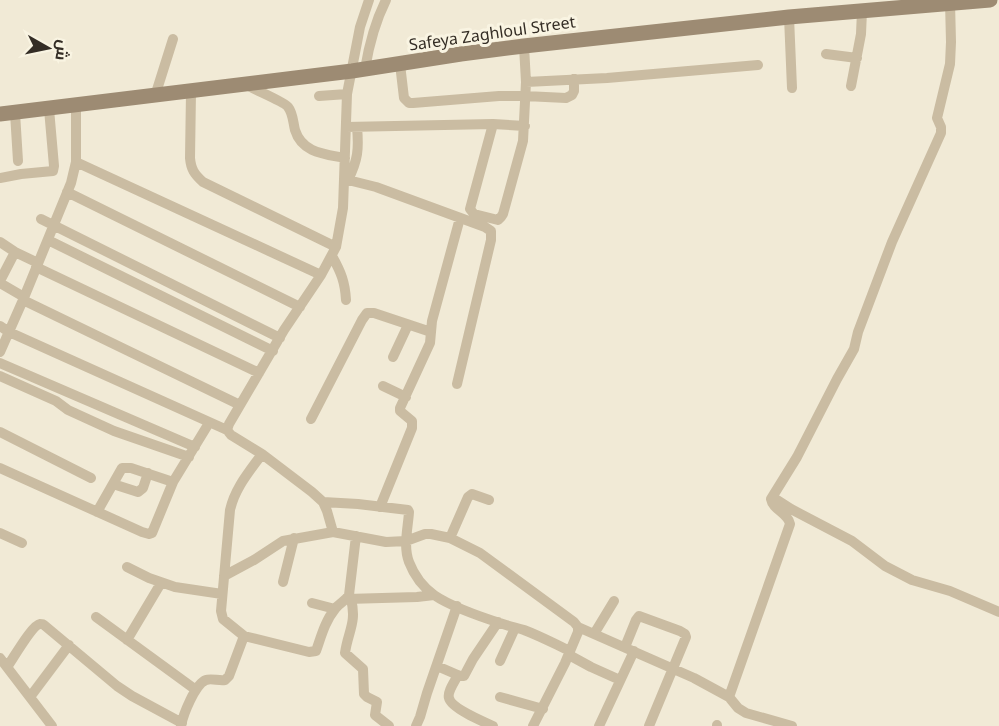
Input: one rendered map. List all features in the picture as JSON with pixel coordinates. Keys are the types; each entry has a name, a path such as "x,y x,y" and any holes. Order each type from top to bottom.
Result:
{"street":[{"path":"359,70 360,27 369,0"},
{"path":"346,179 354,168 358,155 351,127 347,94 368,49 386,0"},
{"name":"Safeya Zaghloul Street","path":"8,114 247,85 524,46 789,17 990,0"},
{"path":"729,697 790,525 789,519 770,500 797,457 854,349 858,332 892,243 941,133 937,118 950,64 950,2"},
{"path":"851,86 861,34 862,11"},
{"path":"789,17 792,88"},
{"path":"155,96 172,39"},
{"path":"493,124 470,209 474,214 495,220 500,219 503,214 520,154 525,126 524,46"},
{"path":"826,54 857,58"},
{"path":"400,64 404,98 409,103 525,96 570,97 574,91 574,79"},
{"path":"526,81 618,77 758,65"},
{"path":"247,85 289,107 295,130 304,145 320,153 345,158"},
{"path":"191,92 189,158 191,168 196,175 203,182 334,252 345,283 346,300"},
{"path":"319,96 347,94"},
{"path":"0,352 4,329 24,299 74,175 76,105"},
{"path":"0,178 52,171 54,166 49,109"},
{"path":"8,114 18,161"},
{"path":"351,127 493,124 525,126"},
{"path":"227,430 280,338 334,252 343,208 346,179 345,158 351,127"},
{"path":"76,162 321,275"},
{"path":"346,179 376,187 489,228 491,231 492,235 457,384"},
{"path":"67,192 300,307"},
{"path":"380,507 413,426 412,421 400,410 430,343 432,321 460,218"},
{"path":"41,219 280,338"},
{"path":"48,240 273,351"},
{"path":"0,242 37,265 259,374"},
{"path":"15,252 0,282 24,299 240,405"},
{"path":"311,419 364,316 374,313 431,332"},
{"path":"393,357 408,325"},
{"path":"4,329 227,430 323,502 333,532"},
{"path":"0,363 195,447"},
{"path":"0,376 56,401 68,411 114,431 189,457"},
{"path":"383,386 406,397"},
{"path":"62,406 69,392"},
{"path":"0,468 149,534 152,533 173,482 209,423"},
{"path":"0,432 91,477"},
{"path":"262,454 238,487 230,510 222,594 223,619 244,636 313,653 316,651 320,637 334,609 349,599 434,595"},
{"path":"97,512 122,468 131,468 173,482"},
{"path":"113,484 138,492 143,488 148,473"},
{"path":"450,538 468,497 472,494 489,500"},
{"path":"772,497 790,509 852,541 885,566 912,580 950,591 999,612"},
{"path":"323,502 409,510 407,555 415,575 434,595 457,606 521,629 569,653 591,668 620,680"},
{"path":"224,576 254,560 283,540 294,538 333,532 386,542 406,541 425,534 450,538 496,564 578,627 674,669 729,697 754,721 792,726"},
{"path":"0,533 22,543"},
{"path":"356,536 349,599 354,611 345,653 363,669 364,694 377,702 375,715 389,726"},
{"path":"283,582 294,538"},
{"path":"127,567 175,587 222,594"},
{"path":"127,640 161,583"},
{"path":"594,634 614,601"},
{"path":"312,603 334,609"},
{"path":"416,726 457,606"},
{"path":"599,726 620,680 639,616 680,630 685,634 686,640 650,726"},
{"path":"96,618 196,690"},
{"path":"437,666 458,675 465,675 498,622"},
{"path":"8,667 38,624 44,625 117,686 182,724 183,715 196,690 205,680 225,680 229,676 244,636"},
{"path":"533,726 569,653 578,627"},
{"path":"500,661 515,628"},
{"path":"30,697 69,645"},
{"path":"0,658 52,726"},
{"path":"458,675 449,696 450,700 466,714 493,726"},
{"path":"500,697 543,709"}]}
